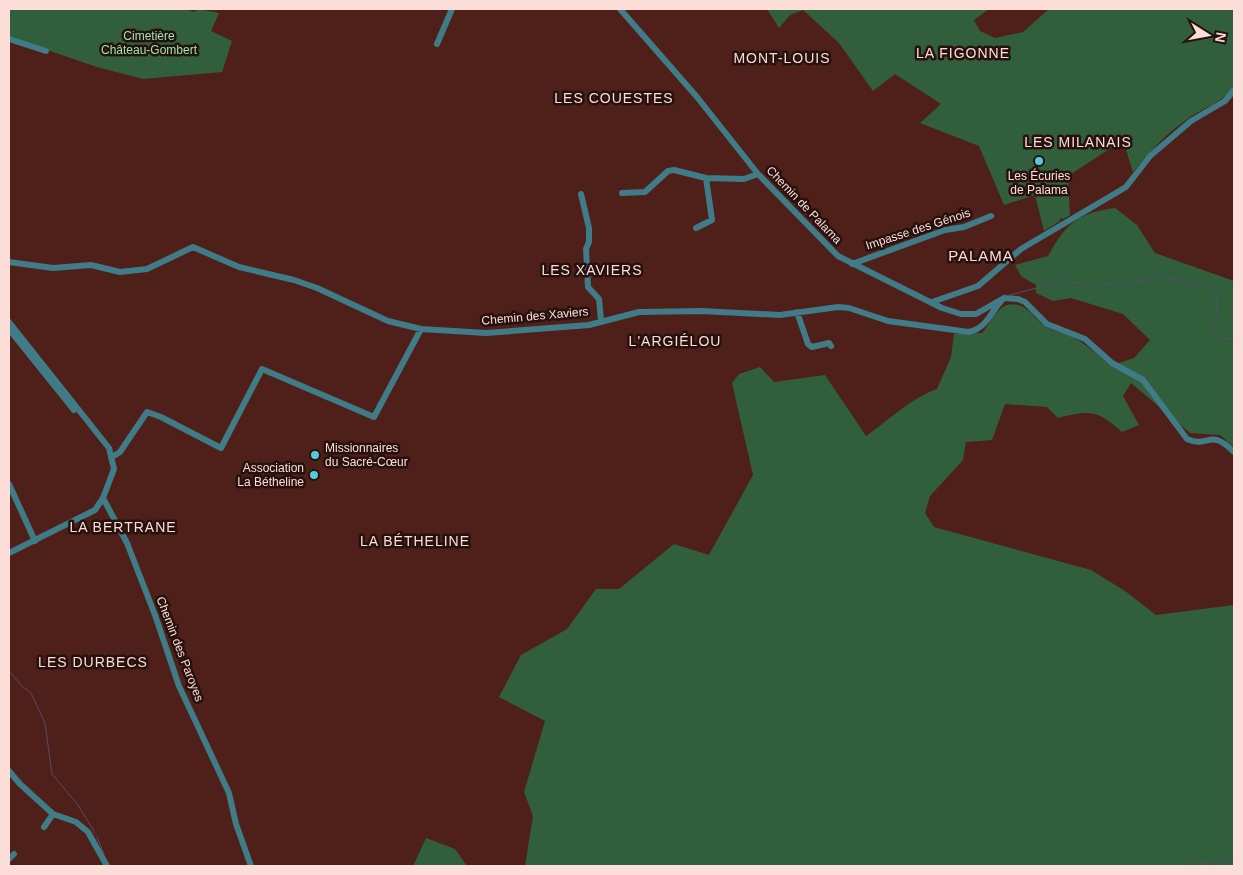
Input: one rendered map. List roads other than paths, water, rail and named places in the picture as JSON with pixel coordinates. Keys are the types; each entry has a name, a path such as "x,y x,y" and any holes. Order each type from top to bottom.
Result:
{"street":[{"path":"437,44 452,9"},
{"name":"Chemin de Palama","path":"620,9 697,97 758,174 838,256 951,312 969,315 976,314 1004,298"},
{"path":"9,39 46,51"},
{"path":"932,302 978,286 1029,244 1126,187 1150,156 1190,122 1225,101 1234,90"},
{"path":"622,193 645,192 668,171 674,170 706,178 744,179 758,174"},
{"path":"696,228 712,220 706,178"},
{"path":"581,194 589,228 589,242 586,249 588,287 599,299 602,320"},
{"name":"Impasse des Génois","path":"852,264 945,230 964,227 991,216"},
{"name":"Chemin des Xaviers","path":"9,262 53,268 92,265 120,272 147,269 193,247 239,267 294,280 317,288 388,321 421,329 486,333 581,326 639,312 702,311 780,315 850,308 880,319 969,332 981,328 1004,298"},
{"path":"1004,298 1018,299 1025,302 1047,324 1084,339 1112,363 1139,376 1187,439 1197,441 1217,439 1223,441 1234,452"},
{"path":"797,312 808,344 812,347 829,343 830,346"},
{"path":"9,322 11,330 111,455 114,469 103,498 92,512 9,553"},
{"path":"111,455 120,452 147,412 161,417 221,448 262,369 374,417 421,329"},
{"path":"9,484 35,541"},
{"name":"Chemin des Paroyes","path":"103,498 127,543 155,615 179,686 230,793 236,824 251,866"},
{"path":"9,771 20,784 53,814 76,822 88,832 107,866"},
{"path":"44,827 53,814"}],"waterway":[{"path":"1010,295 1060,282 1124,284 1163,277 1208,286 1216,291 1217,313 1214,320 1214,331 1221,338 1234,339"},
{"path":"9,671 31,693 45,723 52,774 78,805 95,833"},
{"path":"97,837 104,854"},
{"path":"1190,866 1198,862 1215,864 1234,856"}],"place":[{"name":"Les Écuries de Palama","path":"1039,161"},
{"name":"Missionnaires du Sacré-Cœur","path":"315,455"},
{"name":"Association La Bétheline","path":"314,475"}],"district":[{"name":"LA FIGONNE","path":"963,53"},
{"name":"MONT-LOUIS","path":"782,58"},
{"name":"LES COUESTES","path":"614,98"},
{"name":"LES MILANAIS","path":"1078,142"},
{"name":"PALAMA","path":"981,256"},
{"name":"LES XAVIERS","path":"592,270"},
{"name":"L'ARGIÉLOU","path":"675,341"},
{"name":"LA BERTRANE","path":"123,527"},
{"name":"LA BÉTHELINE","path":"415,541"},
{"name":"LES DURBECS","path":"93,662"}],"park label":[{"name":"Cimetière Château-Gombert","path":"149,43"}]}
